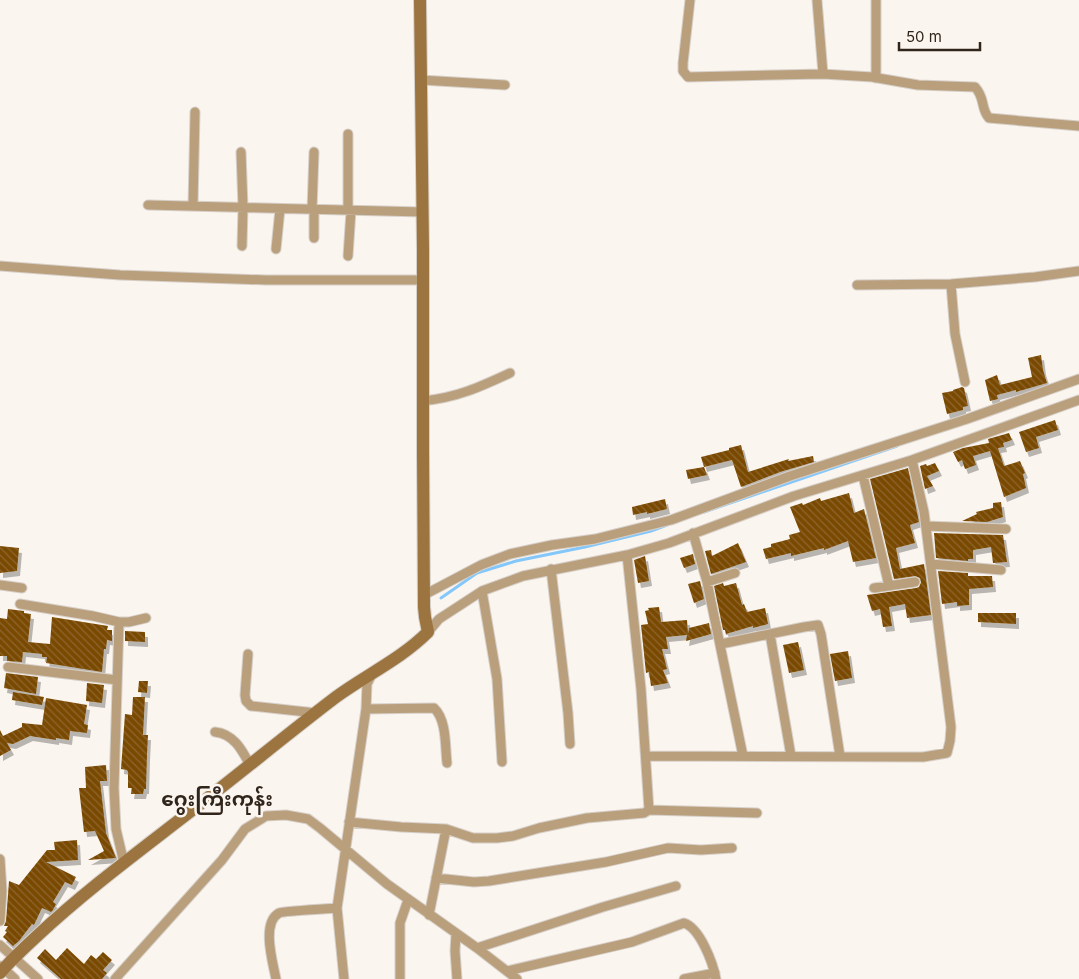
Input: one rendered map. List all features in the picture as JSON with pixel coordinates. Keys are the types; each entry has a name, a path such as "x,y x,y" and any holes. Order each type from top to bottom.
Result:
{"street":[{"path":"420,0 423,212 424,617 428,632"},
{"path":"690,0 683,63 683,71 688,77 823,74 876,78 918,85 975,87 981,94 985,113 989,118 1079,126"},
{"path":"818,0 823,74"},
{"path":"876,0 876,78"},
{"path":"420,80 505,85"},
{"path":"193,206 195,112"},
{"path":"348,134 350,211 348,256"},
{"path":"241,152 242,246"},
{"path":"314,152 314,238"},
{"path":"148,205 423,212"},
{"path":"276,248 280,209"},
{"path":"0,266 120,275 257,280 423,280"},
{"path":"857,285 951,284 1035,277 1079,270"},
{"path":"951,284 955,334 965,382"},
{"path":"422,401 457,396 510,373"},
{"path":"424,595 481,564 510,554 552,544 595,539 671,520 790,476 967,419 1079,378"},
{"path":"6,965 65,910 124,863 350,687 398,657 428,632 439,620 482,591 523,576 627,555 693,534 794,496 912,460 1079,400"},
{"path":"646,756 923,757 947,752 951,727 932,564 912,460"},
{"path":"863,476 889,586"},
{"path":"926,526 1006,529"},
{"path":"693,534 708,582 743,756"},
{"path":"627,555 641,689 649,810"},
{"path":"932,564 1000,570"},
{"path":"551,570 570,744"},
{"path":"708,582 735,573"},
{"path":"874,588 915,582"},
{"path":"0,585 22,588"},
{"path":"482,591 497,679 502,762"},
{"path":"20,604 119,622 146,618"},
{"path":"119,622 114,788 116,830 124,863"},
{"path":"721,644 818,626 821,634 840,756"},
{"path":"770,634 791,756"},
{"path":"248,654 245,695 246,701 251,706 316,713"},
{"path":"8,667 117,680"},
{"path":"344,979 337,908 368,684 372,674"},
{"path":"366,709 434,708 438,712 443,726 447,763"},
{"path":"215,732 220,732 231,738 239,746 250,765"},
{"path":"349,822 446,829 472,838 497,838 513,836 539,828 582,819 644,813 649,810 757,813"},
{"path":"115,979 222,860 245,829 266,816 286,815 308,819 408,900 477,948 517,979"},
{"path":"429,915 446,829"},
{"path":"436,878 474,882 489,881 606,862 668,848 701,850 732,848"},
{"path":"0,859 2,891 0,921"},
{"path":"477,948 602,907 676,886"},
{"path":"400,979 400,923 408,900"},
{"path":"276,979 268,935 273,918 280,912 337,908"},
{"path":"507,971 632,942 684,923 691,926 704,945 715,976 684,979"},
{"path":"456,934 454,951 457,979"},
{"path":"0,944 6,965 15,979"},
{"path":"6,965 38,979"}],"building":[{"path":"1041,355 1047,383 1016,392 1016,390 997,395 998,399 990,401 985,380 997,375 1000,385 1032,377 1028,358"},
{"path":"964,388 968,406 963,407 963,410 947,414 942,393"},
{"path":"1055,420 1058,430 1036,437 1039,448 1026,452 1019,432"},
{"path":"1009,433 1012,440 1003,443 1004,447 998,448 1004,466 1020,461 1025,473 1023,474 1026,488 1004,497 990,451 973,456 976,465 965,469 962,460 958,462 953,452 989,443 988,439"},
{"path":"741,445 748,472 789,459 788,461 813,456 814,462 780,472 741,487 732,460 704,467 701,457"},
{"path":"935,463 939,471 927,476 933,486 925,489 920,466"},
{"path":"704,467 707,475 688,479 686,470"},
{"path":"908,468 919,522 910,525 915,543 896,548 900,569 924,564 931,615 907,618 905,604 889,607 892,626 883,627 880,609 872,611 867,595 916,588 919,587 921,582 920,578 915,576 894,579 870,479"},
{"path":"849,493 854,513 864,509 876,558 853,562 848,541 824,550 824,548 791,556 791,553 766,559 763,549 771,547 771,544 790,539 789,535 800,532 790,507 802,503 803,505 820,498 821,501"},
{"path":"665,499 667,509 633,515 632,507"},
{"path":"1001,502 1003,517 987,522 962,521 977,514 976,512 993,508 993,503"},
{"path":"934,533 1003,535 1007,562 993,563 991,547 973,550 973,559 968,559 968,561 936,558"},
{"path":"738,543 746,562 711,574 705,551 711,550 712,556"},
{"path":"0,546 19,548 17,571 0,573"},
{"path":"693,554 695,564 684,568 680,558"},
{"path":"645,556 649,581 638,583 634,560"},
{"path":"938,571 968,573 968,576 992,576 993,587 969,589 969,605 957,606 957,602 942,604"},
{"path":"700,581 704,599 694,603 688,584"},
{"path":"723,583 724,586 736,583 742,605 744,604 747,612 765,608 768,624 753,628 753,626 726,634 725,630 723,630 714,586"},
{"path":"659,607 661,622 687,620 688,634 689,628 709,623 711,634 686,641 687,635 666,637 668,649 662,649 667,669 663,670 668,683 651,686 649,672 646,673 641,625 648,624 645,611 649,610 648,608"},
{"path":"8,609 31,614 28,642 50,644 52,617 108,626 107,630 112,630 112,641 107,640 106,649 104,649 102,672 46,663 47,657 42,657 42,654 23,652 22,662 7,661 7,656 0,656 0,618 7,619"},
{"path":"978,613 1016,613 1016,624 978,622"},
{"path":"125,631 145,632 145,642 125,641"},
{"path":"798,642 804,670 789,673 783,645"},
{"path":"848,651 852,678 835,681 830,654"},
{"path":"6,673 38,677 36,694 4,688"},
{"path":"139,681 148,681 147,693 138,692"},
{"path":"87,683 104,685 102,703 86,701"},
{"path":"13,692 44,697 42,705 12,700"},
{"path":"133,697 145,697 143,735 148,735 146,789 144,789 143,794 131,794 132,788 128,788 128,772 121,769 125,714 132,715"},
{"path":"46,698 87,705 84,724 88,725 87,733 70,731 69,740 30,736 13,744 7,743 11,750 0,756 0,730 3,736 22,727 22,723 42,725"},
{"path":"106,765 107,781 100,781 106,833 116,858 88,860 104,851 95,831 84,832 79,788 86,788 85,767"},
{"path":"77,840 78,860 46,862 76,877 72,885 65,882 53,902 56,904 53,910 51,912 42,908 34,925 32,924 13,946 3,937 7,932 5,931 8,926 4,926 9,881 19,885 47,850 55,850 54,842"},
{"path":"67,948 84,964 91,955 96,959 103,952 112,960 103,970 107,973 102,979 61,979 37,958 45,949 56,960"}],"waterway":[{"path":"704,512 897,446"},
{"path":"441,598 477,573 516,561 585,547 651,531 667,525"}],"district":[{"name":"ဂွေးကြီးကုန်း","path":"217,799"}]}
